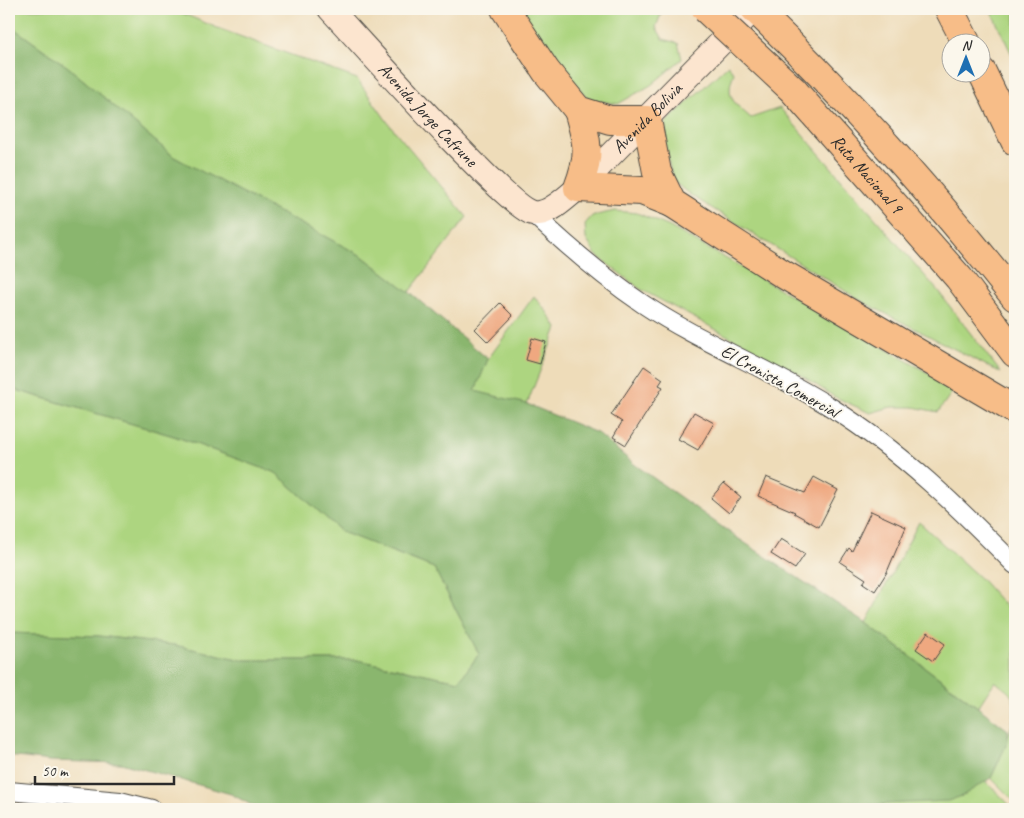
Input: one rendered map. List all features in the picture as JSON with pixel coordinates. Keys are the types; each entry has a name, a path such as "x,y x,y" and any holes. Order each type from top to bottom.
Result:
{"highway":[{"path":"505,9 546,72 578,110 587,141 587,164 578,188 642,191 672,203 783,274 1015,410"},
{"name":"Ruta Nacional 9","path":"706,9 793,90 959,278 1015,353"},
{"name":"Ruta Nacional 9","path":"755,9 814,66 967,237 1015,298"},
{"path":"949,9 961,32"},
{"path":"987,82 1015,141"},
{"path":"578,110 610,120 647,120 657,172 672,203"}],"street":[{"name":"Avenida Jorge Cafrune","path":"330,9 513,202 532,213"},
{"name":"Avenida Bolivia","path":"532,213 546,212 578,188 755,9"},
{"name":"El Cronista Comercial","path":"532,213 579,256 643,304 708,342 816,398 874,436 916,470 1015,565"},
{"path":"9,791 120,801 152,809"}],"green space":[{"path":"9,9 172,9 220,29 357,79 389,124 467,217 409,292 362,256 174,157 68,67 9,25"},
{"path":"518,9 663,9 656,27 663,39 678,43 682,59 651,85 618,104 588,99 526,24"},
{"path":"990,9 1015,9 1015,61"},
{"path":"9,25 68,67 174,157 362,256 409,292 488,359 475,391 527,404 597,433 634,464 736,537 866,623 1008,730 1008,741 991,778 962,796 948,801 836,809 259,809 231,794 121,763 50,761 9,756 9,633 99,636 174,645 242,660 357,660 459,681 479,654 434,568 342,532 276,473 174,436 9,388"},
{"path":"728,65 734,73 730,88 732,99 751,118 780,108 938,291 1001,373 863,302 689,194 673,181 663,138 666,122"},
{"path":"615,211 637,213 670,227 955,388 938,412 913,407 891,407 870,413 833,396 801,375 640,289 596,255 586,239 585,224 592,216"},
{"path":"534,296 557,328 527,404 474,391 488,359"},
{"path":"9,388 174,436 276,473 342,532 434,568 479,654 459,681 357,660 242,660 174,645 99,636 9,633"},
{"path":"919,522 982,580 1015,617 1015,802 991,778 1008,738 1014,714 1011,695 995,681 978,707 866,623"},
{"path":"985,781 1014,809 836,809 962,796"}],"building":[{"path":"500,303 513,316 488,342 475,329"},
{"path":"532,338 546,342 540,364 526,360"},
{"path":"644,366 663,379 659,385 663,387 626,445 613,437 622,422 611,415"},
{"path":"694,412 714,423 698,450 678,439"},
{"path":"766,477 805,493 814,477 838,490 819,527 795,512 758,496"},
{"path":"724,483 741,497 729,513 711,498"},
{"path":"871,511 906,527 887,572 875,591 863,583 866,579 840,562 849,548 852,551"},
{"path":"781,539 805,554 795,569 771,554"},
{"path":"928,632 945,644 933,661 916,649"}]}
